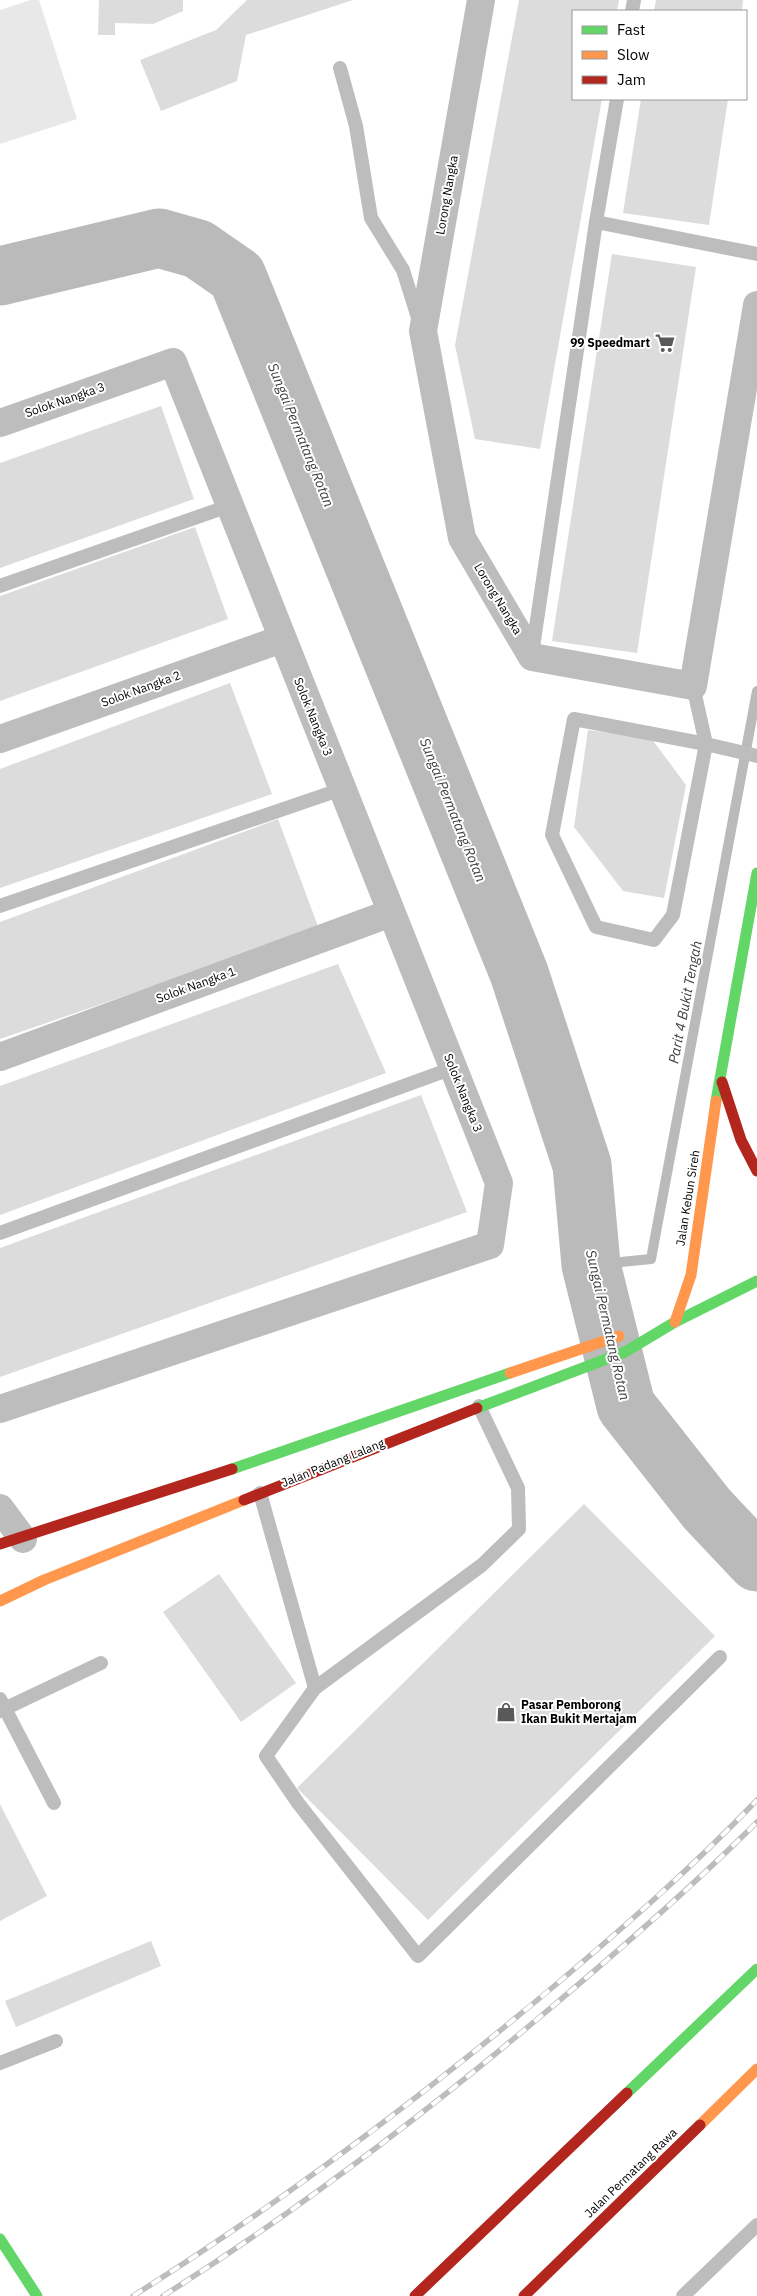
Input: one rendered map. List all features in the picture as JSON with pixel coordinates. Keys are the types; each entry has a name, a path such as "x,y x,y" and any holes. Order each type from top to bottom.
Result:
{"main road":[{"name":"Jalan Kebun Sireh","path":"671,1325 691,1275 720,1076 757,873"},
{"name":"Jalan Kebun Sireh","path":"720,1076 741,1140 757,1171"},
{"path":"741,1140 757,1147"},
{"name":"Jalan Padang Lalang","path":"0,1601 44,1580 260,1493 479,1406 625,1352 671,1325 757,1281"},
{"name":"Jalan Padang Lalang","path":"11,1541 186,1485 585,1347 622,1335 671,1325"},
{"path":"415,2296 757,1969"},
{"name":"Jalan Permatang Rawa","path":"524,2296 757,2069"},
{"path":"0,2239 37,2296"}],"street":[{"name":"Lorong Nangka","path":"481,0 423,331 462,538 532,657"},
{"path":"532,657 693,686 757,305"},
{"name":"Solok Nangka 3","path":"0,423 173,362 499,1183 490,1245 0,1408"},
{"name":"Solok Nangka 2","path":"0,740 282,639"},
{"name":"Solok Nangka 1","path":"0,1057 391,913"},
{"path":"0,1508 11,1541"}],"lane":[{"path":"340,68 356,126 371,218 403,270 423,331"},
{"path":"532,657 596,222 617,100"},
{"path":"596,222 757,254"},
{"path":"0,586 229,506"},
{"path":"693,686 706,744 673,915 654,940 596,927 552,835 574,719 706,744 757,756"},
{"path":"0,906 342,789"},
{"path":"0,1234 453,1068"},
{"path":"479,1406 518,1488 519,1529 482,1565 315,1688 266,1756 298,1803 418,1956 720,1657"},
{"path":"260,1493 315,1688"},
{"path":"54,1803 2,1706 101,1663"},
{"path":"0,2063 56,2041"},
{"path":"684,2296 757,2225"}],"shaded area":[{"path":"31,0 39,0 77,119 0,144 0,10"}],"building":[{"path":"99,0 183,0 183,11 153,24 115,23 115,35 98,35"},
{"path":"247,0 353,0 246,35 237,81 161,111 140,60 216,30"},
{"path":"519,0 619,0 617,10 572,10 572,100 602,100 540,449 475,439 455,345"},
{"path":"656,0 743,0 742,10 654,10"},
{"path":"641,100 728,100 709,225 623,213"},
{"path":"612,254 696,267 637,653 552,641"},
{"path":"161,406 194,499 0,568 0,463"},
{"path":"195,527 228,619 0,701 0,596"},
{"path":"230,683 272,794 0,888 0,769"},
{"path":"588,730 651,738 686,785 664,898 623,891 574,827"},
{"path":"278,819 319,929 0,1039 0,922"},
{"path":"338,964 386,1073 0,1215 0,1086"},
{"path":"421,1095 467,1212 0,1377 0,1248"},
{"name":"Pasar Pemborong Ikan Bukit Mertajam","path":"584,1504 715,1636 428,1920 297,1788"},
{"path":"219,1574 296,1683 241,1722 163,1612"},
{"path":"0,1804 47,1896 0,1921"},
{"path":"151,1941 161,1966 16,2027 5,2001"}],"waterway":[{"name":"Sungai Permatang Rotan","path":"0,276 159,238 198,249 237,276 519,973 582,1165 591,1265 626,1406 707,1509 757,1562"},
{"name":"Parit 4 Bukit Tengah","path":"591,1265 651,1259 757,691"}],"railway":[{"path":"133,2296 296,2187 503,2029 631,1920 683,1873 757,1800"},
{"path":"163,2296 213,2264 309,2197 450,2091 624,1945 757,1822"}],"traffic: fast":[{"path":"716,1101 757,873"},
{"path":"477,1408 625,1352 675,1322 757,1281"},
{"path":"232,1469 510,1373"},
{"path":"627,2093 757,1969"},
{"path":"0,2239 37,2296"}],"traffic: slow":[{"path":"675,1322 691,1275 716,1101"},
{"path":"510,1373 619,1336"},
{"path":"0,1601 44,1580 244,1500"},
{"path":"700,2125 757,2069"}],"traffic: jam":[{"path":"722,1082 741,1140 757,1171"},
{"path":"244,1500 477,1408"},
{"path":"0,1544 232,1469"},
{"path":"415,2296 627,2093"},
{"path":"524,2296 700,2125"}],"place":[{"name":"99 Speedmart","path":"665,343"},
{"name":"Pasar Pemborong Ikan Bukit Mertajam","path":"506,1712"}]}
